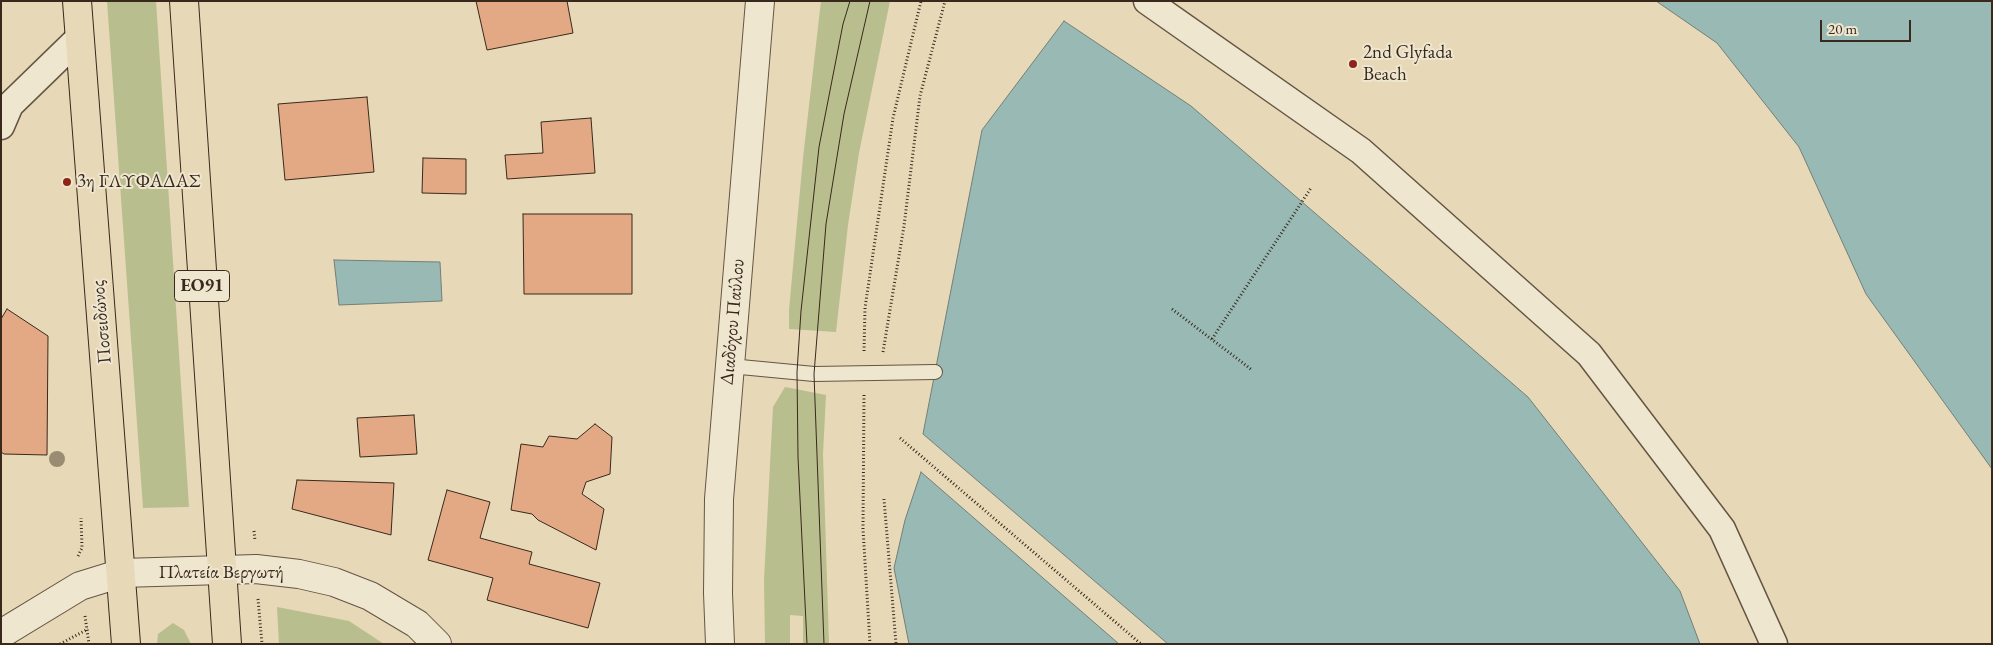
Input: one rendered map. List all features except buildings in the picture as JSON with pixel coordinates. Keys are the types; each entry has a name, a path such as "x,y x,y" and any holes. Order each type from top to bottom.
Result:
{"highway":[{"name":"Ποσειδώνος","path":"77,1 126,644"},
{"name":"ΕΟ91","path":"184,1 227,644"}],"street":[{"name":"Διαδόχου Παύλου","path":"720,644 718,592 719,498 760,1"},
{"path":"1146,1 1361,151 1588,354 1722,529 1774,644"},
{"path":"1,126 10,104 79,38"},
{"name":"Πλατεία Βεργωτή","path":"1,634 80,586 122,573 262,570 300,574 334,582 370,596 417,624 437,644"}],"lane":[{"path":"730,366 814,374 935,372"}],"path":[{"path":"870,644 863,529 864,308 893,118 920,1"},
{"path":"882,359 904,226 920,96 945,1"},
{"path":"1212,339 1311,188"},
{"path":"1172,309 1252,370"},
{"path":"900,438 1141,644"},
{"path":"884,499 896,644"},
{"path":"75,561 82,548 81,518"},
{"path":"60,644 88,629"}],"green space":[{"path":"107,1 156,1 189,507 143,508"},
{"path":"821,1 890,1 859,153 848,225 836,332 789,329 789,310 803,158"},
{"path":"785,387 826,395 823,454 829,644 803,644 803,616 790,615 790,644 765,644 764,580 773,407"},
{"path":"277,607 349,621 384,644 279,644"},
{"path":"173,623 184,630 191,644 157,644 158,634"}],"water":[{"path":"1656,1 1992,1 1992,469 1866,294 1799,147 1717,43"},
{"path":"1064,21 1191,106 1528,397 1680,591 1700,644 1168,644 923,434 982,130"},
{"path":"334,260 440,262 442,301 339,305"},
{"path":"921,472 1119,644 909,644 894,568 905,520"}],"tram line":[{"path":"807,644 798,457 797,372 801,311 819,147 843,24 850,1"},
{"path":"824,644 814,374 826,224 844,114 870,1"}],"place":[{"name":"2nd Glyfada Beach","path":"1353,64"},
{"name":"3η ΓΛΥΦΑΔΑΣ","path":"67,182"}]}
